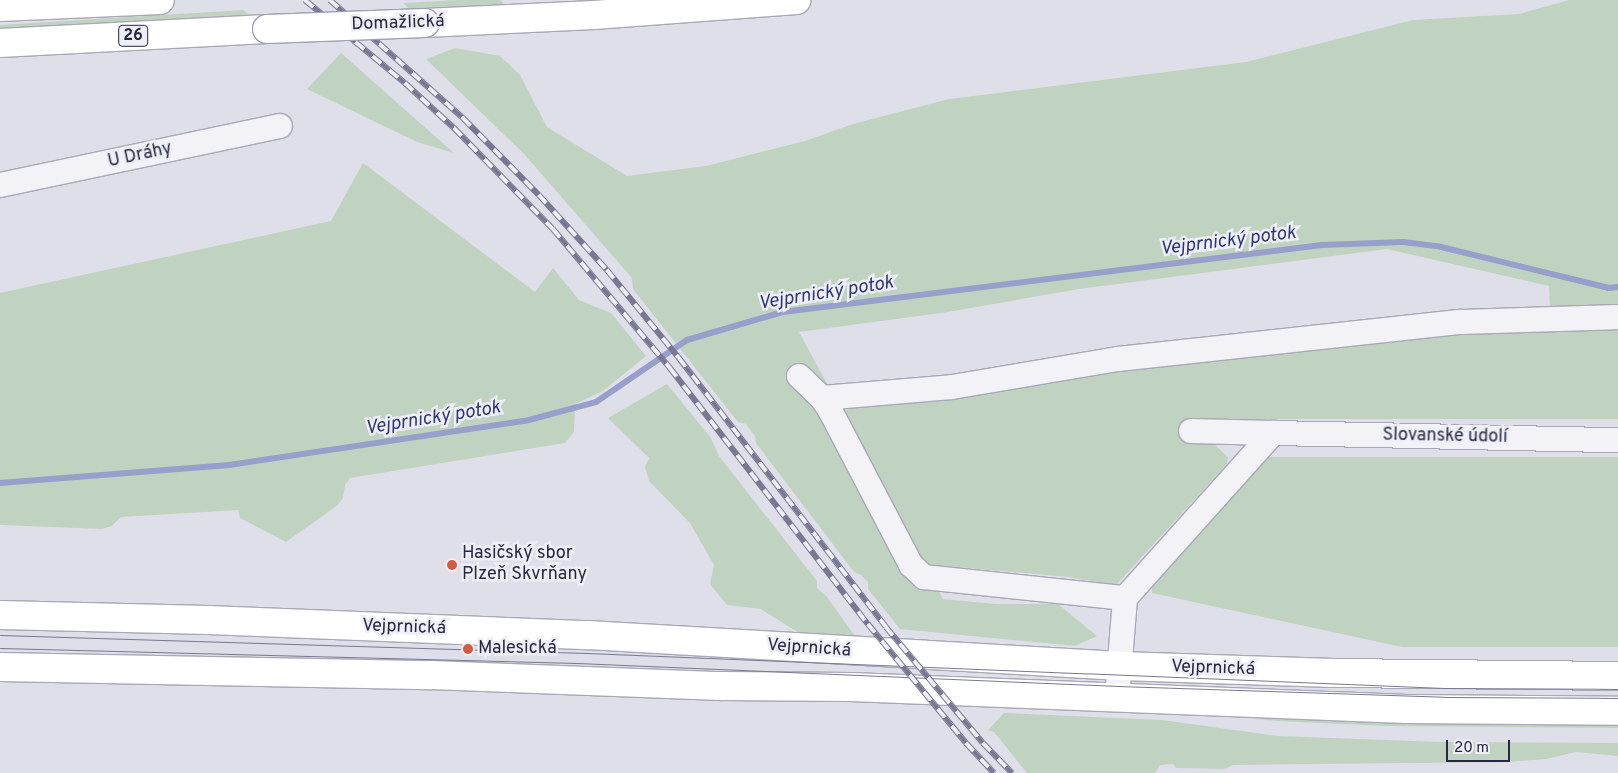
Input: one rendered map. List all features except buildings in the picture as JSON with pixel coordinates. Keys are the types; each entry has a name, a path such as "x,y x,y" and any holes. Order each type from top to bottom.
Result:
{"main road":[{"name":"26","path":"0,7 160,0"},
{"name":"Domažlická","path":"0,43 594,15 796,0"},
{"name":"Vejprnická","path":"0,615 208,620 588,636 1120,666 1334,674 1618,676"},
{"name":"Vejprnická","path":"0,667 431,675 1407,709 1618,711"}],"street":[{"name":"U Dráhy","path":"0,185 280,126"},
{"path":"822,398 952,387 1118,359 1451,323 1618,317"},
{"path":"799,376 822,398 911,565 924,577 1125,598"},
{"name":"Slovanské údolí","path":"1191,431 1618,440"},
{"path":"1117,698 1125,598 1273,433"}],"green space":[{"path":"501,0 505,7 413,12 403,3"},
{"path":"1569,0 1618,0 1618,307 1550,309 1549,286 1387,249 1079,289 948,312 799,332 843,413 853,404 1095,371 1453,334 1618,327 1618,419 1184,419 1184,439 1215,445 1228,457 1227,464 1116,585 1068,577 924,564 943,599 996,604 1058,604 1097,636 1075,646 900,629 868,589 868,582 861,575 854,572 756,443 755,436 746,424 738,422 633,289 632,278 524,154 426,59 455,48 500,56 520,75 547,127 627,176 706,166 805,141 853,124 949,99 1246,62 1413,20 1519,14"},
{"path":"243,10 253,18 0,30 0,25"},
{"path":"341,53 454,153 417,142 307,89"},
{"path":"363,163 535,292 553,268 579,300 611,313 646,356 603,391 575,404 574,432 565,443 350,478 345,485 343,498 338,505 286,542 240,518 238,510 121,517 112,526 102,529 0,525 0,293 331,221"},
{"path":"667,384 711,438 719,456 817,581 817,588 827,597 855,636 799,633 761,609 727,605 710,584 714,565 690,523 649,481 645,467 649,458 608,418"},
{"path":"1269,457 1618,457 1618,647 1402,647 1152,593 1152,583"},
{"path":"1004,713 1162,720 1278,736 1441,742 1618,743 1618,756 1576,752 1546,759 1507,762 1233,765 1225,769 1176,768 1173,764 1160,765 1155,773 1027,773 994,732 988,730"},
{"path":"1206,713 1618,716 1618,728 1384,726 1277,721"}],"waterway":[{"name":"Vejprnický potok","path":"0,483 229,465 529,420 596,402 687,340 783,312 1322,245 1403,242 1441,247 1609,288 1618,287"}],"tram line":[{"path":"0,635 587,653 1444,688 1618,689"},
{"path":"0,648 577,663 1118,686 1444,697 1618,698"}],"railway":[{"path":"305,0 405,83 454,128 553,229 670,368 868,624 966,743 994,773"},
{"path":"330,0 463,118 539,195 607,270 679,358 886,627 983,743 1012,773"}],"place":[{"name":"Hasičský sbor Plzeň Skvrňany","path":"452,565"},
{"name":"Malesická","path":"468,649"}]}
